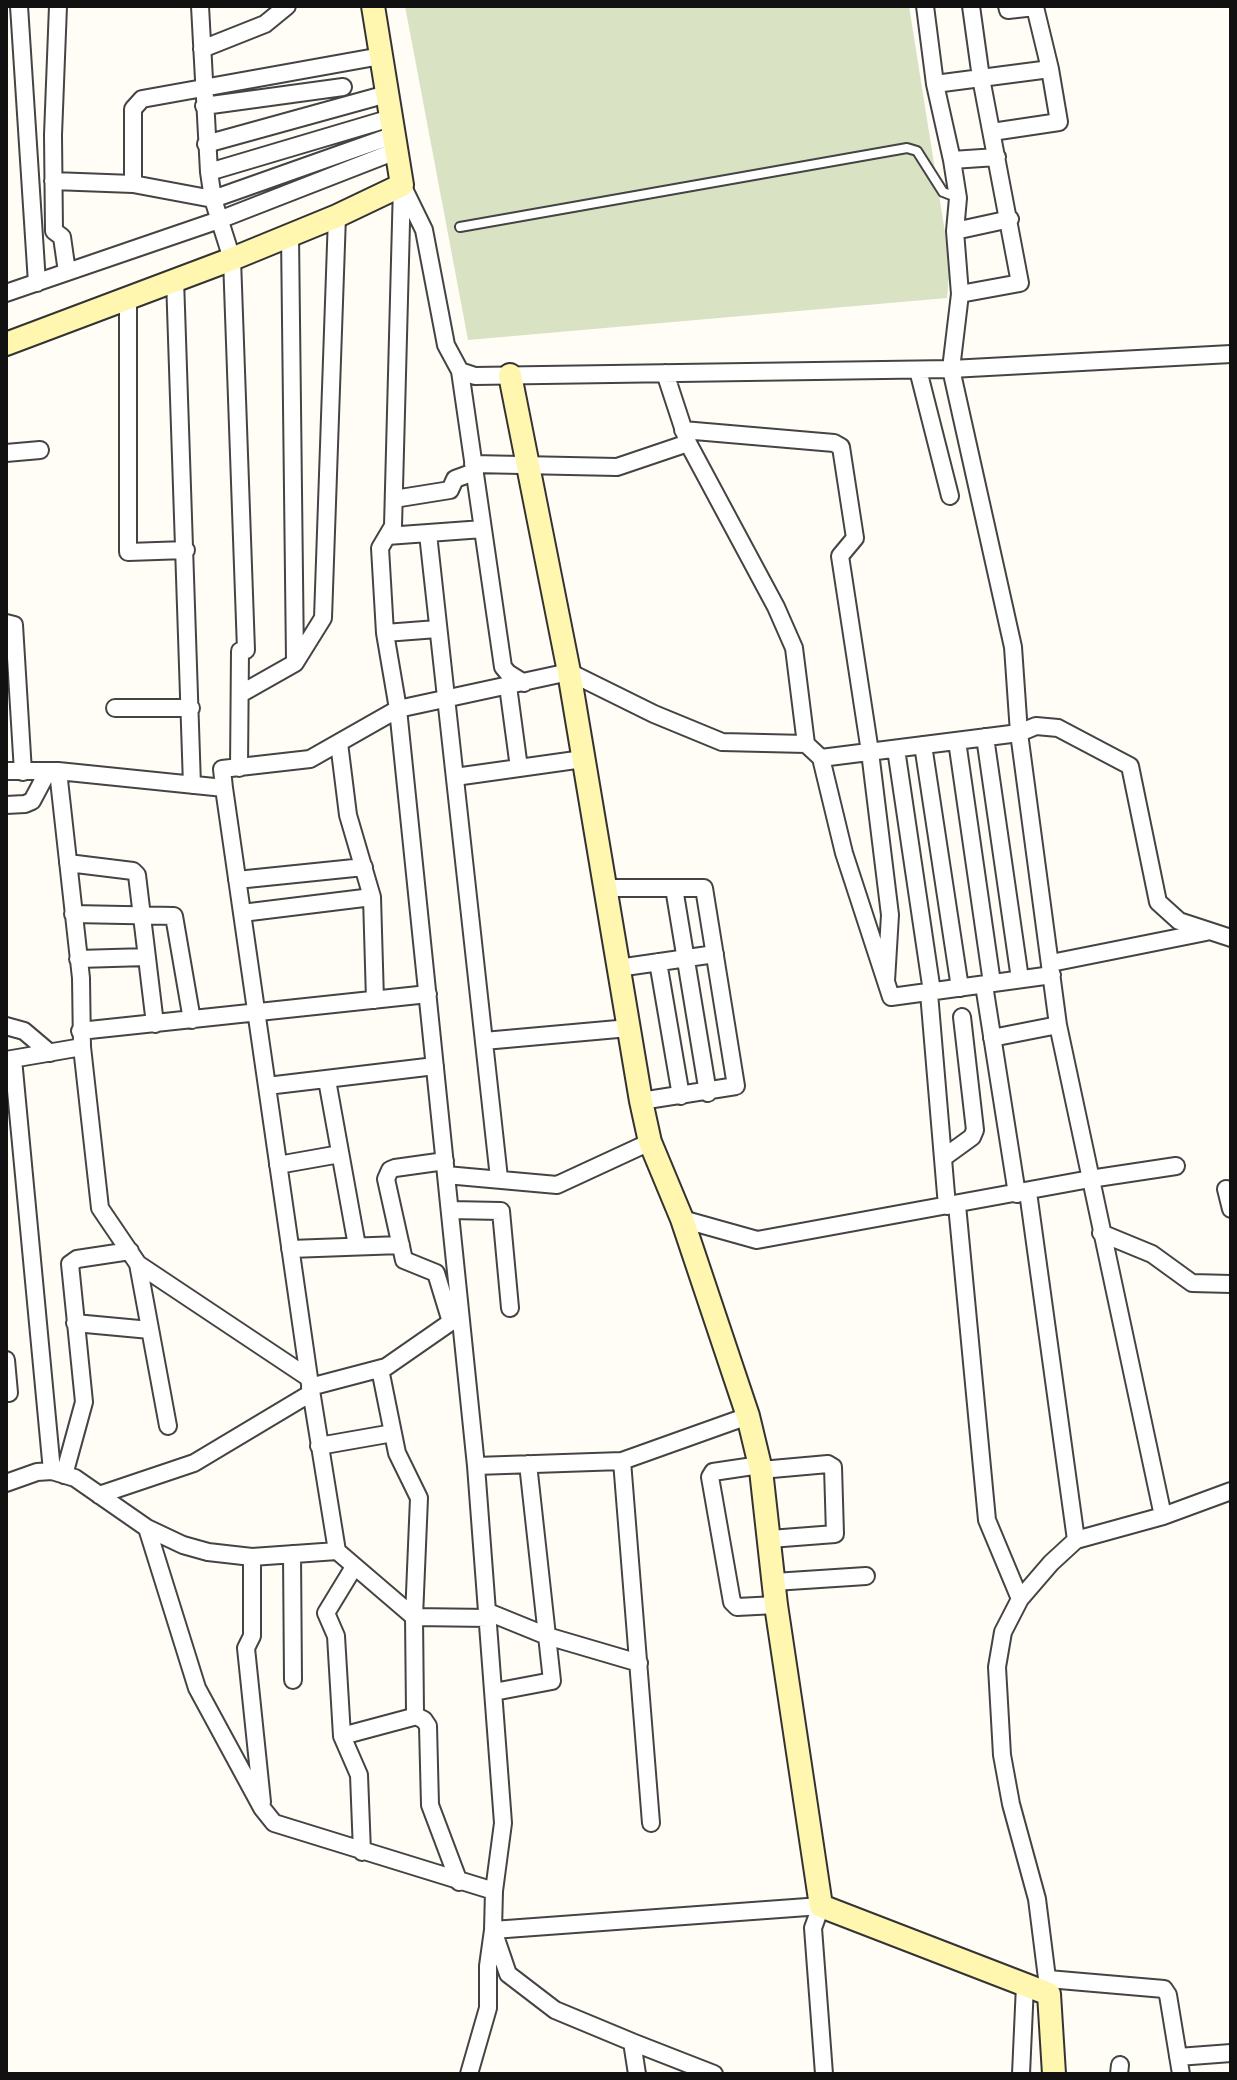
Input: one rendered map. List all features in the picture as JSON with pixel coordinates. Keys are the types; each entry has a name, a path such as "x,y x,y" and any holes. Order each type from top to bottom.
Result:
{"street":[{"path":"19,6 37,283"},
{"path":"58,6 54,231 62,237 67,272"},
{"path":"200,6 209,172 213,199 232,259 246,650 240,651 239,768"},
{"path":"202,49 265,24 287,6"},
{"path":"373,6 402,185 393,526 380,548 385,633 398,709 446,1168 456,1318 476,1466 503,1823 494,1891 488,2008 469,2074"},
{"path":"925,6 935,84 958,198 955,231 960,294 951,369 1013,647 1019,733 1058,1025 1163,1516"},
{"path":"960,294 1020,283 981,78 971,6"},
{"path":"992,132 1059,122 1035,7 1008,10 1007,6"},
{"path":"133,184 133,109 142,99 381,56"},
{"path":"935,84 1050,69"},
{"path":"6,87 24,84"},
{"path":"204,106 343,87"},
{"path":"206,144 387,94"},
{"path":"53,181 133,184 213,199 394,135"},
{"path":"209,172 394,135"},
{"path":"6,293 219,220 394,135"},
{"path":"952,160 997,157"},
{"path":"6,344 232,259 337,216 402,185"},
{"path":"402,185 424,230 446,345 460,371 503,667 516,684 519,768"},
{"path":"242,693 295,663 323,618 337,216"},
{"path":"955,231 1010,219"},
{"path":"290,235 295,663"},
{"path":"175,279 192,785"},
{"path":"128,296 128,552 186,550"},
{"path":"460,371 475,376 918,370 1231,354"},
{"path":"918,370 950,496"},
{"path":"665,373 686,436 776,607 794,648 806,744 821,758 841,842 893,998 1020,979 1209,931"},
{"path":"510,375 569,672 650,1142 682,1219 748,1416 760,1468 776,1605 821,1906 813,1928 824,2074"},
{"path":"394,499 450,490 455,479 474,468 528,464 617,467 686,436 834,443 841,447 855,538 840,556 870,752 890,915 886,981"},
{"path":"6,453 40,450"},
{"path":"387,536 483,529"},
{"path":"428,534 499,1178"},
{"path":"6,623 14,625 23,772"},
{"path":"385,633 437,629"},
{"path":"639,1663 488,1615 414,1617 337,1551 310,1386 222,769 310,759 398,709 569,672 654,714 722,742 806,744"},
{"path":"115,708 191,708"},
{"path":"821,758 1019,733 1036,726 1058,728 1130,766 1158,902 1179,921 1231,938"},
{"path":"985,737 1020,979"},
{"path":"957,741 992,1038 1023,1193 1076,1540"},
{"path":"339,743 348,815 372,897 375,1000"},
{"path":"923,745 960,988"},
{"path":"896,749 930,993 943,1158 952,1206 987,1520 1020,1599"},
{"path":"455,777 583,759"},
{"path":"6,771 53,771 224,788"},
{"path":"6,805 32,801 53,771"},
{"path":"53,771 68,863 78,959 81,1039 100,1208 134,1257 310,1386"},
{"path":"909,835 936,830"},
{"path":"68,863 135,873 155,1024"},
{"path":"237,880 364,867"},
{"path":"605,888 704,888 736,1086 708,1093 641,1101"},
{"path":"674,888 708,1093"},
{"path":"242,913 372,897"},
{"path":"73,914 175,917 192,1020"},
{"path":"618,968 715,954"},
{"path":"78,959 147,957"},
{"path":"658,962 681,1096"},
{"path":"58,1473 10,1060 50,1053 81,1039 155,1024 428,994"},
{"path":"943,1158 972,1137 975,1130 962,1017"},
{"path":"992,1038 1058,1025"},
{"path":"6,1026 24,1031 50,1053"},
{"path":"484,1041 629,1028"},
{"path":"267,1086 435,1066"},
{"path":"327,1080 357,1246"},
{"path":"456,1318 436,1273 405,1261 387,1174 395,1168 446,1168 557,1185 650,1142"},
{"path":"278,1165 340,1154"},
{"path":"682,1219 757,1240 1176,1166"},
{"path":"1226,1189 1231,1209"},
{"path":"450,1210 499,1209 503,1213 510,1308"},
{"path":"1101,1233 1152,1254 1192,1283 1231,1284"},
{"path":"290,1249 401,1245"},
{"path":"58,1473 84,1408 69,1269 73,1261 134,1257"},
{"path":"134,1257 168,1426"},
{"path":"99,1495 194,1463 310,1386 392,1364 456,1318"},
{"path":"75,1323 150,1330"},
{"path":"6,1360 9,1393"},
{"path":"380,1369 399,1458 419,1498 414,1715"},
{"path":"476,1466 622,1461 748,1416"},
{"path":"319,1446 393,1433"},
{"path":"622,1461 651,1823"},
{"path":"494,1692 552,1681 528,1464"},
{"path":"770,1539 835,1534 833,1467 828,1464 760,1468 713,1472 710,1477 732,1602 737,1607 776,1605"},
{"path":"6,1483 37,1472 75,1478 147,1528 196,1548 252,1557 337,1551"},
{"path":"1054,2074 1049,1987 1037,1899 1011,1804 1002,1755 997,1667 1003,1632 1020,1599 1076,1540 1163,1516 1231,1491"},
{"path":"147,1528 197,1688 262,1808 278,1825 494,1891"},
{"path":"292,1554 293,1680"},
{"path":"252,1557 252,1636 246,1648 262,1808"},
{"path":"354,1567 326,1613 336,1636 342,1736 358,1768 362,1852"},
{"path":"774,1582 866,1576"},
{"path":"342,1736 414,1715"},
{"path":"414,1715 428,1726 430,1805 459,1882"},
{"path":"493,1930 821,1906 1025,1985 1164,1989 1168,1995 1179,2066 1231,2053"},
{"path":"493,1930 508,1974 555,2010 714,2074"},
{"path":"1021,2074 1025,1985"},
{"path":"632,2042 637,2074"}],"lane":[{"path":"460,227 907,148 917,151 943,192 958,198"}],"green space":[{"path":"405,6 909,6 950,264 947,298 468,340"}]}
